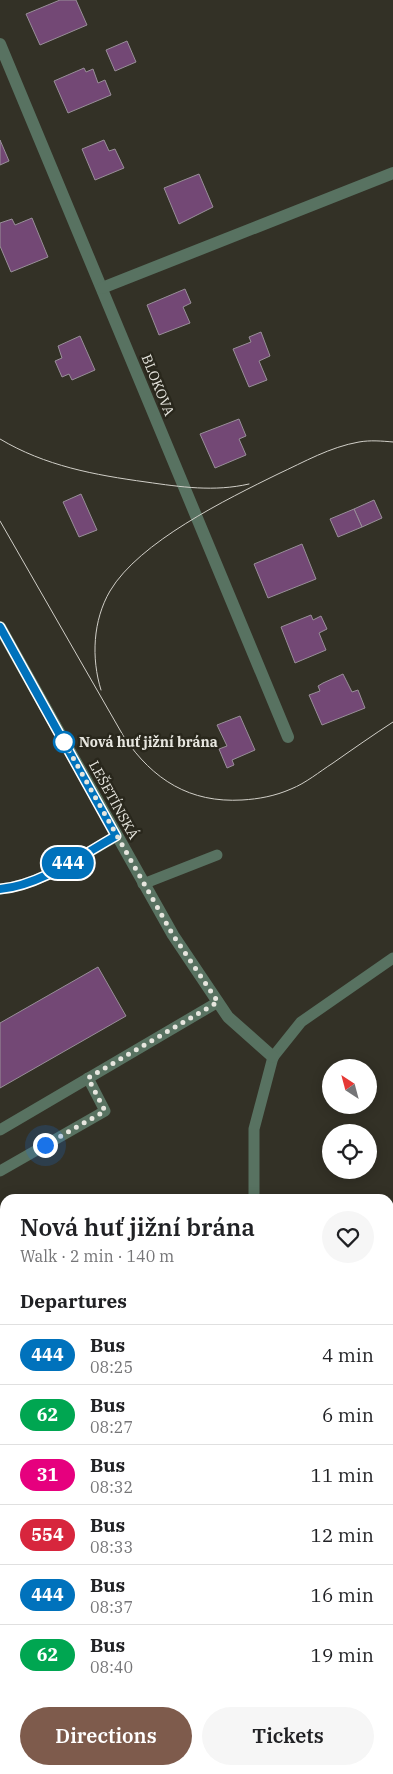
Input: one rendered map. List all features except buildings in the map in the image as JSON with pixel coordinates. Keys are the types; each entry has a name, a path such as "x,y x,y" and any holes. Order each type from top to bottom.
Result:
{"street":[{"name":"BLOKOVA","path":"0,44 288,738"},
{"path":"102,288 393,174"},
{"name":"LEŠETÍNSKÁ","path":"0,627 173,935 228,1017 273,1057"}],"lane":[{"path":"0,889 18,887 33,882 116,836"},
{"path":"143,884 217,856"},
{"path":"254,1194 254,1129 273,1057 300,1022 393,958"},
{"path":"0,1130 218,1002"},
{"path":"0,1171 105,1111 88,1078"}],"tram line":[{"path":"0,439 53,463 108,476 198,488 223,488 249,484"},
{"path":"101,690 95,652 95,639 100,614 110,591 123,573 141,556 162,539 210,509 317,455 359,442 393,442"},
{"path":"0,521 124,737 147,765 174,786 189,793 223,800 248,800 273,795 297,787 307,781 393,722"}],"bus line":[{"name":"444","path":"0,627 116,836 33,882 18,887 0,889"}],"place":[{"name":"Nová huť jižní brána","path":"64,742"}],"route":[{"path":"45,1145 105,1111 88,1078 218,1002 173,935 63,740 64,742"}]}
